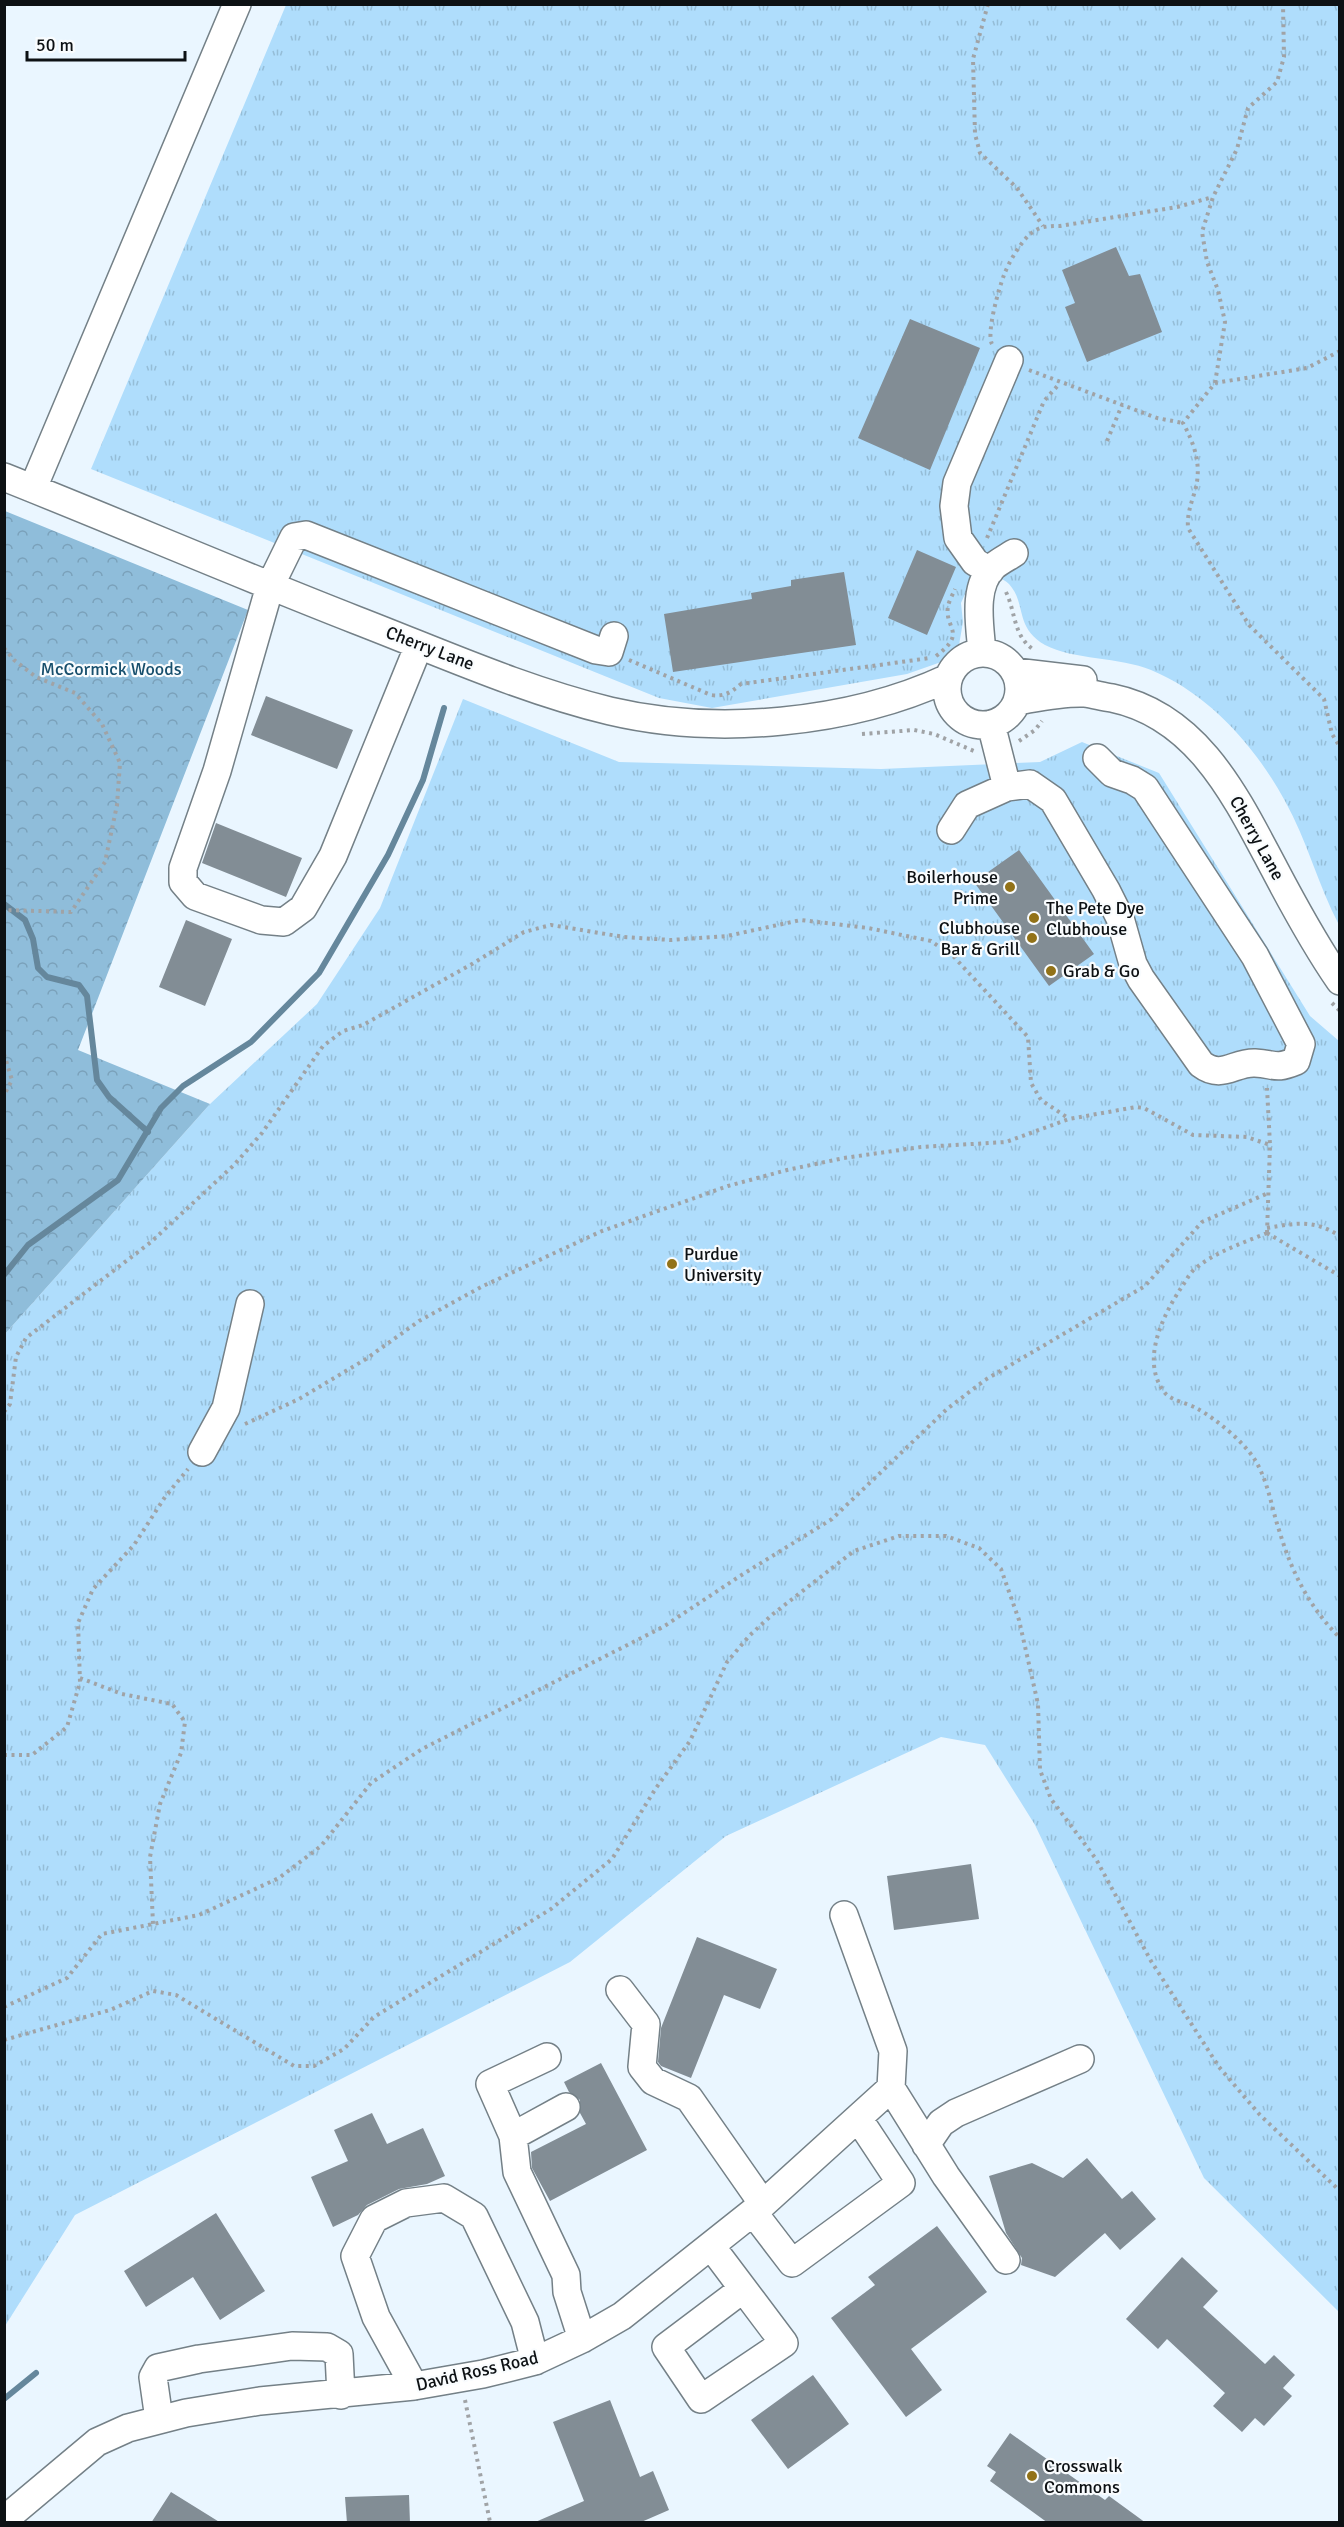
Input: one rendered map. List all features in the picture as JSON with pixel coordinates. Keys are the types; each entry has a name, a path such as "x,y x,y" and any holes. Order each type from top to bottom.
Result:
{"street":[{"path":"33,488 237,4"},
{"path":"994,578 975,562 958,538 954,507 957,483 1009,360"},
{"name":"Cherry Lane","path":"4,477 419,645 530,687 611,711 697,723 780,721 875,705 951,707"},
{"path":"419,645 333,856 303,908 284,922 261,920 195,896 183,882 183,868 217,771 270,586 294,537 306,535 596,650 611,644"},
{"path":"982,652 979,611 985,580 994,578 1014,553"},
{"path":"982,652 1001,657 1015,672 1019,681 1017,701 1011,712 1002,720 991,724 968,722 951,707 946,688 948,678 953,668 961,660 982,652"},
{"name":"Cherry Lane","path":"1015,672 1110,685 1129,692 1164,718 1206,756 1226,781 1307,930 1340,981"},
{"name":"Cherry Lane","path":"875,705 948,678"},
{"name":"Cherry Lane","path":"1017,701 1055,694 1087,693 1123,701 1164,718"},
{"path":"991,724 1007,787"},
{"path":"951,830 968,805 1007,787 1030,784 1053,800 1107,890 1120,918 1133,964 1141,979 1201,1064 1210,1071 1221,1071 1252,1063 1280,1068 1296,1061 1301,1044 1255,956 1144,788 1132,780 1112,773 1097,758"},
{"path":"201,1452 226,1408 250,1304"},
{"path":"844,1915 894,2051 891,2088 926,2145 1006,2260"},
{"path":"620,1990 646,2024 642,2067 653,2081 689,2098 792,2264 902,2183 858,2118"},
{"path":"547,2057 490,2084 513,2136 517,2172 566,2275 567,2292 582,2339"},
{"path":"926,2145 941,2123 956,2113 1080,2059"},
{"name":"David Ross Road","path":"5,2522 97,2442 128,2428 159,2419 260,2401 341,2395 461,2378 535,2361 582,2339 622,2316 758,2208 891,2088"},
{"path":"513,2136 566,2107"},
{"path":"414,2386 376,2317 355,2256 374,2219 406,2203 444,2198 474,2216 525,2322 535,2361"},
{"path":"711,2246 744,2289"},
{"path":"159,2419 153,2377 158,2368 292,2346 327,2347 339,2354 341,2395"}],"path":[{"path":"988,4 973,59 975,134 980,153 1017,188 1043,226"},
{"path":"1184,423 1215,383 1225,322 1218,290 1207,262 1202,232 1213,197 1237,149 1248,108 1277,82 1284,57 1283,4"},
{"path":"1184,423 1157,418 1060,383 1009,360 1000,355 990,340 990,329 1003,276 1010,262 1029,235 1043,226 1060,226 1166,209 1213,197"},
{"path":"1215,383 1307,368 1340,351"},
{"path":"985,544 1044,401 1060,383"},
{"path":"1107,441 1122,405"},
{"path":"1184,423 1198,456 1196,488 1187,517 1188,528 1249,625 1324,699 1332,734 1340,747"},
{"path":"994,578 1012,604 1016,630 1027,645 1035,650"},
{"path":"611,644 711,695 721,696 741,684 934,658 946,649 952,639 953,627 948,606 959,580"},
{"path":"4,648 14,660 36,677 75,693 102,724 120,763 117,805 105,862 71,912 4,910"},
{"path":"4,1412 10,1404 16,1357 26,1338 151,1242 234,1165 262,1133 323,1046 343,1031 363,1025 524,932 551,925 624,937 671,940 727,936 801,920 868,928 931,941 954,957 1028,1037 1031,1083 1041,1100 1069,1119"},
{"path":"4,1054 12,1080 4,1095"},
{"path":"1266,1066 1270,1145 1266,1194 1267,1233"},
{"path":"240,1426 299,1399 366,1359 419,1321 483,1286 602,1232 728,1186 788,1170 921,1147 1006,1142 1069,1119 1136,1107 1144,1108 1193,1135 1247,1137 1270,1145"},
{"path":"4,2007 67,1977 102,1934 199,1915 279,1878 321,1846 371,1783 422,1749 663,1627 832,1519 946,1409 985,1380 1145,1286 1202,1222 1266,1194"},
{"path":"1267,1228 1304,1222 1325,1227 1340,1236"},
{"path":"1267,1233 1340,1276"},
{"path":"1267,1233 1217,1254 1194,1268 1164,1314 1154,1350 1156,1379 1167,1395 1197,1408 1218,1422 1254,1458 1269,1487 1279,1531 1296,1577 1321,1619 1340,1638"},
{"path":"4,1755 32,1755 67,1727 80,1678 78,1623 93,1589 134,1545 165,1497 201,1452"},
{"path":"4,2040 110,2010 153,1991 176,1995 294,2066 314,2066 344,2049 374,2017 550,1909 612,1859 656,1788 690,1741 728,1662 750,1635 773,1614 854,1551 898,1536 946,1536 980,1548 1001,1569 1019,1620 1038,1704 1040,1770 1052,1799 1096,1859 1136,1930 1151,1962 1219,2067 1260,2115 1340,2191"},
{"path":"80,1678 122,1694 172,1704 185,1722 181,1753 160,1804 150,1857 153,1924"},
{"path":"461,2378 490,2523"}],"shaded area":[{"name":"Purdue University","path":"5,5 1339,5 1339,2522 5,2522"}],"green space":[{"path":"286,5 1339,5 1339,925 1285,801 1260,761 1228,724 1192,693 1151,670 1056,650 1045,645 1029,631 1018,599 1009,584 992,575 981,571 969,585 961,603 963,622 959,645 944,661 907,674 712,708 659,698 91,469"},
{"name":"McCormick Woods","path":"5,511 248,610 78,1050 210,1104 5,1334"},
{"path":"463,699 619,762 881,769 1040,762 1082,742 1159,773 1310,1016 1339,1041 1339,2312 1204,2178 1035,1825 985,1745 941,1737 726,1836 570,1962 75,2215 5,2326 5,1334 210,1104 317,1004 380,908"}],"building":[{"path":"1116,247 1129,276 1140,274 1162,332 1087,362 1065,307 1075,303 1062,270"},
{"path":"910,319 980,348 930,470 858,438"},
{"path":"917,550 956,567 927,635 888,618"},
{"path":"844,572 856,645 673,672 664,614 752,599 751,593 791,586 791,580"},
{"path":"266,696 353,730 337,769 251,735"},
{"path":"216,823 302,858 286,897 202,863"},
{"name":"The Pete Dye Clubhouse","path":"1019,850 1094,954 1049,986 974,882"},
{"path":"186,920 232,939 205,1006 159,987"},
{"path":"971,1864 979,1919 894,1930 887,1876"},
{"path":"697,1937 777,1969 760,2009 724,1995 691,2078 661,2066 658,2062 661,2028"},
{"path":"601,2063 647,2150 550,2201 532,2168 531,2152 586,2124 580,2113 580,2100 569,2092 564,2082"},
{"path":"372,2113 387,2144 423,2128 445,2176 427,2184 399,2189 367,2205 358,2215 333,2227 311,2177 348,2161 334,2130"},
{"path":"1087,2158 1122,2199 1132,2191 1156,2219 1120,2250 1105,2233 1055,2277 1021,2265 1022,2258 1006,2233 989,2176 1032,2163 1063,2178"},
{"path":"216,2213 265,2291 220,2320 193,2277 146,2307 124,2271"},
{"path":"937,2226 987,2292 911,2349 942,2390 906,2417 831,2318 875,2285 868,2277"},
{"path":"1182,2257 1218,2291 1203,2307 1265,2364 1274,2355 1295,2375 1283,2388 1292,2396 1264,2426 1255,2418 1242,2432 1213,2406 1225,2393 1167,2339 1158,2349 1126,2319"},
{"path":"813,2375 849,2424 788,2469 751,2420"},
{"path":"610,2400 640,2477 653,2471 669,2510 639,2523 533,2523 584,2501 553,2422"},
{"name":"Crosswalk Commons","path":"1010,2433 1105,2500 1109,2496 1146,2523 1048,2523 990,2481 996,2472 987,2466"},
{"path":"171,2492 221,2523 151,2523"},
{"path":"409,2495 410,2523 347,2523 345,2497"}],"waterway":[{"path":"4,1275 28,1245 118,1180 161,1108 183,1086 251,1042 319,973 388,855 423,780 444,708"},
{"path":"4,904 25,920 33,939 38,968 47,977 79,985 87,996 97,1080 109,1097 148,1132"},
{"path":"4,2399 36,2373"}],"place":[{"name":"Boilerhouse Prime","path":"1010,887"},
{"name":"The Pete Dye Clubhouse","path":"1034,918"},
{"name":"Clubhouse Bar & Grill","path":"1032,938"},
{"name":"Grab & Go","path":"1051,971"},
{"name":"Purdue University","path":"672,1264"},
{"name":"Crosswalk Commons","path":"1032,2476"}]}
